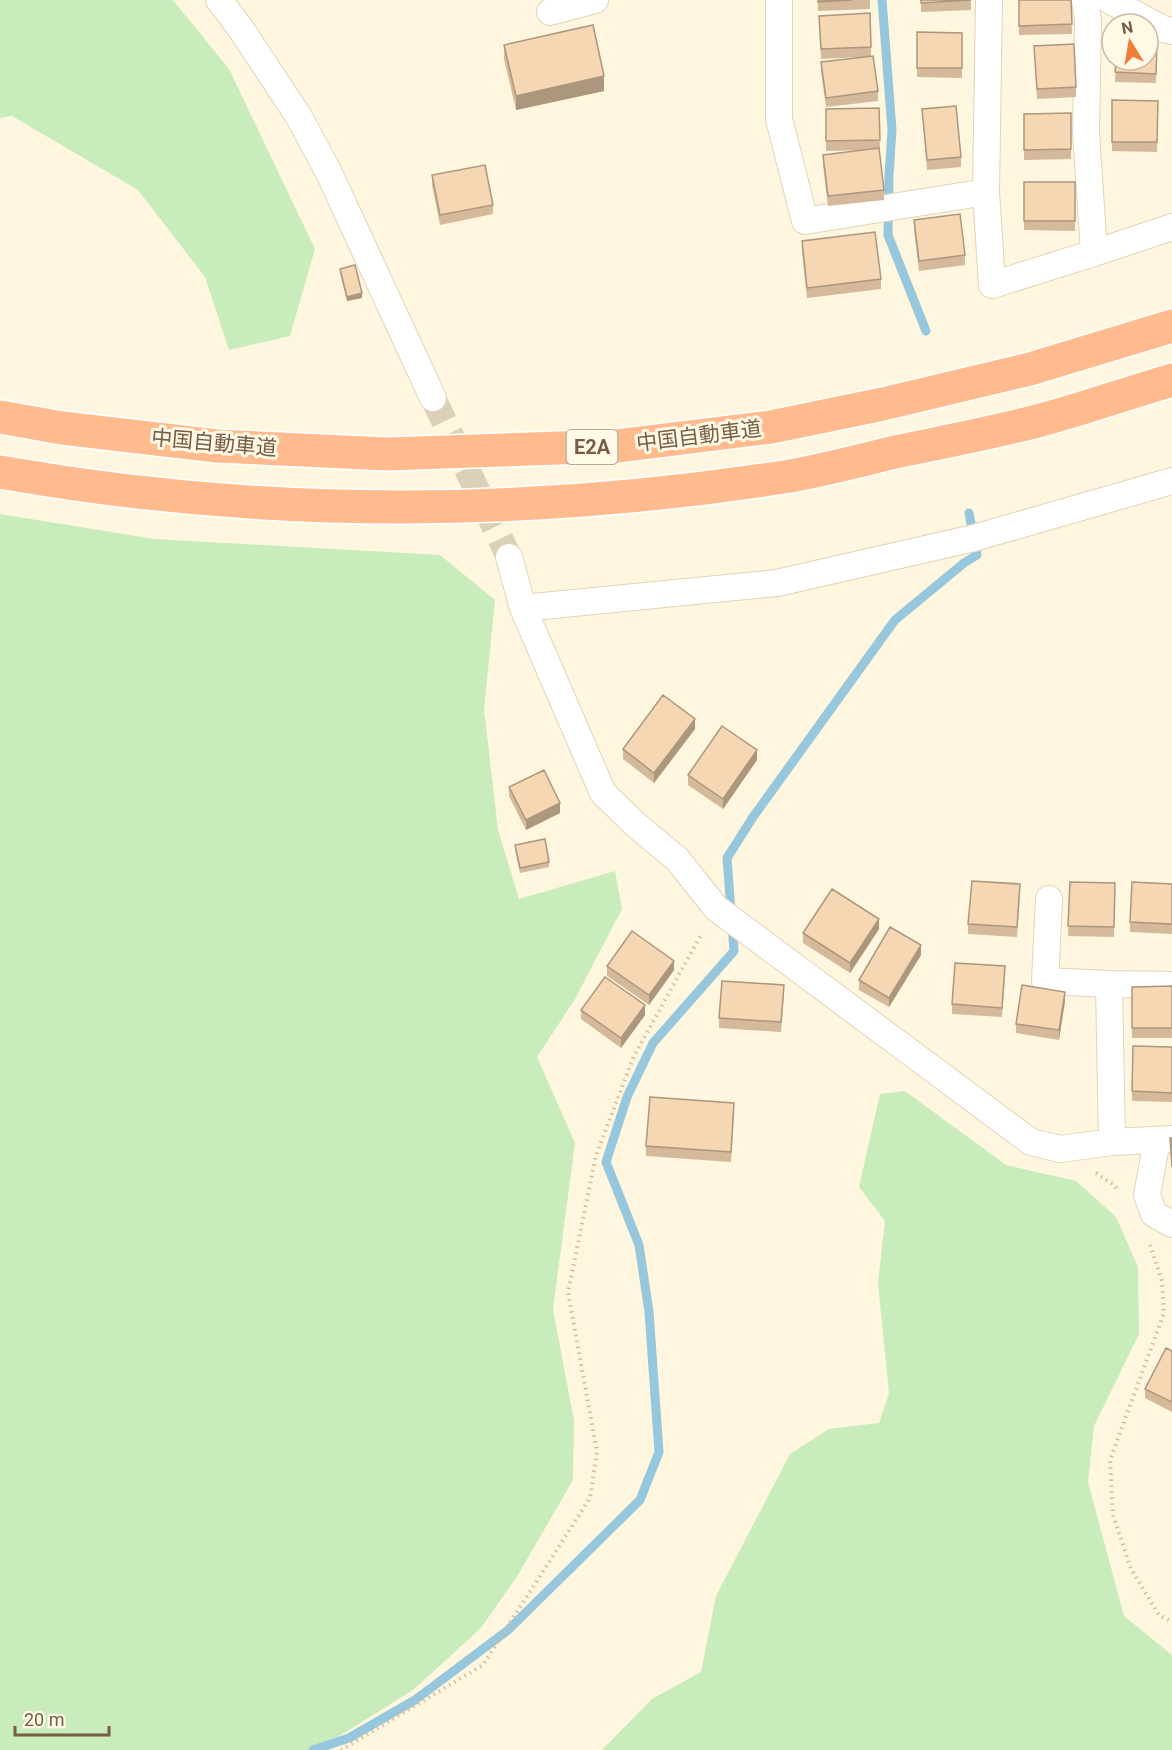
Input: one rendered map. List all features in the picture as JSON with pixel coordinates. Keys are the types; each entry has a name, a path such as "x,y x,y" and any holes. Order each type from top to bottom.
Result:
{"highway":[{"name":"中国自動車道","path":"0,417 62,428 217,446 387,454 617,446 771,427 883,404 1030,369 1172,326"},
{"path":"0,472 54,482 217,501 387,508 621,497 787,477 1039,420 1172,380"}],"street":[{"path":"219,0 242,29 309,136 329,173 433,398"},
{"path":"550,12 595,0"},
{"path":"779,0 779,119 805,220 987,192"},
{"path":"989,0 987,192 992,285 1172,228"},
{"path":"1085,0 1088,21 1086,132 1094,253"},
{"path":"1109,0 1163,29 1172,31"},
{"path":"523,608 777,583 974,538 1172,481"},
{"path":"509,557 523,608 603,793 636,825 677,858 716,908 1031,1142 1060,1149 1112,1142 1164,1140 1147,1195 1154,1214 1172,1224"},
{"path":"1049,899 1045,981 1172,985"},
{"path":"1108,984 1112,1142"}],"path":[{"path":"341,1750 483,1665 590,1498 597,1452 568,1292 596,1155 634,1056 716,908"},
{"path":"1060,1149 1114,1185 1121,1194"},
{"path":"1150,1242 1162,1281 1164,1313 1110,1460 1113,1515 1131,1569 1159,1615 1172,1622"}],"green space":[{"path":"0,0 173,0 229,69 315,249 290,336 229,350 205,277 138,190 12,116 0,118"},
{"path":"0,514 154,539 440,555 495,600 484,709 498,830 519,899 615,871 622,909 575,999 537,1057 575,1143 553,1309 574,1421 573,1480 518,1575 481,1628 413,1690 317,1750 0,1750"},
{"path":"905,1091 1006,1165 1076,1181 1116,1217 1138,1267 1139,1334 1094,1426 1088,1482 1124,1616 1172,1655 1172,1750 602,1750 652,1699 701,1672 716,1596 790,1454 829,1429 879,1423 889,1393 878,1283 885,1221 859,1187 880,1094"}],"building":[{"path":"818,0 852,0 818,2"},
{"path":"921,0 971,0 921,3"},
{"path":"1019,0 1071,0 1072,24 1019,26"},
{"path":"870,13 871,47 821,49 819,16"},
{"path":"593,25 604,76 516,96 504,45"},
{"path":"917,32 962,33 962,68 917,68"},
{"path":"1074,44 1076,87 1037,89 1034,46"},
{"path":"873,56 878,91 826,98 821,62"},
{"path":"1115,72 1156,72 1156,74"},
{"path":"1112,100 1158,101 1157,142 1112,142"},
{"path":"956,106 961,157 927,160 922,109"},
{"path":"879,108 880,140 826,141 826,109"},
{"path":"1071,113 1071,149 1024,150 1024,114"},
{"path":"879,148 884,190 828,196 823,155"},
{"path":"485,165 493,205 440,215 432,175"},
{"path":"1024,182 1075,182 1075,221 1024,221"},
{"path":"960,214 965,255 919,261 914,220"},
{"path":"875,232 881,279 807,288 802,241"},
{"path":"355,265 362,293 347,297 340,269"},
{"path":"663,695 695,719 654,773 623,749"},
{"path":"722,726 757,750 723,799 688,775"},
{"path":"544,770 560,803 526,820 509,787"},
{"path":"545,839 549,862 520,868 515,845"},
{"path":"972,881 1020,884 1017,927 968,924"},
{"path":"1070,882 1115,883 1114,927 1068,926"},
{"path":"1132,882 1172,884 1172,924 1130,922"},
{"path":"832,889 879,919 850,963 803,933"},
{"path":"890,927 921,945 889,998 859,980"},
{"path":"632,931 674,961 649,995 607,966"},
{"path":"955,963 1005,966 1002,1008 952,1004"},
{"path":"605,977 645,1005 621,1038 581,1010"},
{"path":"722,981 784,985 781,1022 719,1018"},
{"path":"1022,985 1065,992 1059,1030 1016,1024"},
{"path":"1172,986 1172,1028 1132,1028 1132,987"},
{"path":"1133,1046 1172,1047 1172,1093 1132,1091"},
{"path":"650,1097 734,1103 731,1152 646,1146"},
{"path":"1170,1138 1172,1138 1172,1167"},
{"path":"1166,1348 1172,1351 1172,1402 1145,1389"}],"waterway":[{"path":"882,0 892,130 888,235 926,331"},
{"path":"313,1750 349,1738 415,1700 508,1630 640,1500 659,1452 649,1312 639,1245 606,1162 627,1097 653,1043 734,951 727,858 753,817 895,620 964,563 977,555 969,513"}],"tunnel":[{"path":"433,398 509,557"}]}
